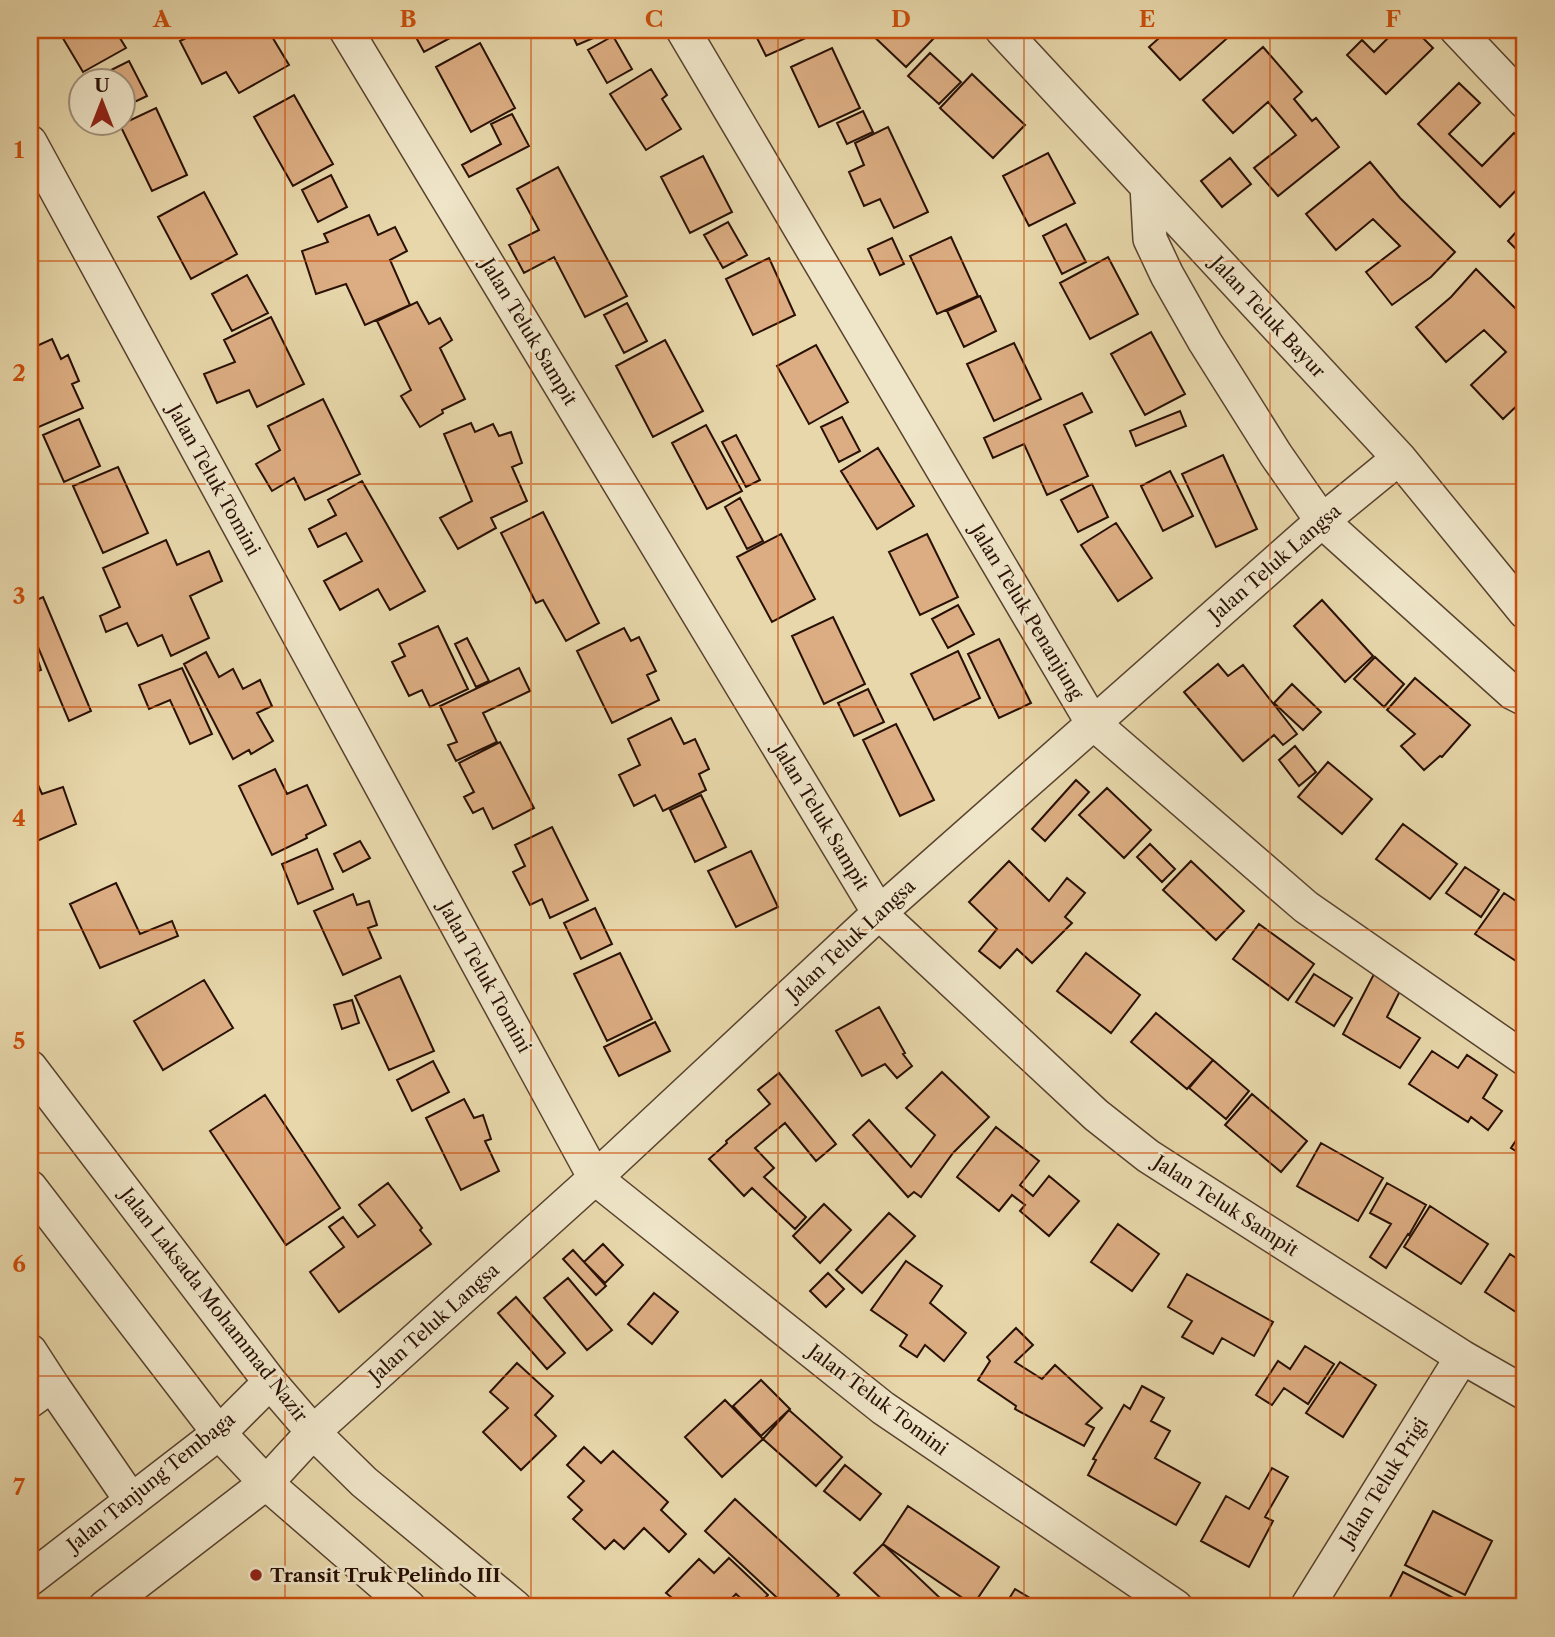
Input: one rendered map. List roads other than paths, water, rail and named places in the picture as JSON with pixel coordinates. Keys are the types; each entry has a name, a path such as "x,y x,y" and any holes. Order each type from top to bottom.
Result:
{"street":[{"name":"Jalan Teluk Sampit","path":"346,30 879,913 1096,1115 1148,1156 1462,1357 1525,1393"},
{"name":"Jalan Teluk Penanjung","path":"683,30 1092,722 1306,907 1525,1059"},
{"name":"Jalan Teluk Bayur","path":"1003,30 1399,458 1525,612"},
{"path":"1457,30 1525,102"},
{"name":"Jalan Teluk Tomini","path":"30,142 595,1178 883,1408 1176,1607"},
{"path":"1147,186 1150,239 1167,275 1240,399 1322,521 1513,693 1525,699"},
{"name":"Jalan Teluk Langsa","path":"313,1432 595,1178 879,913 1092,722 1322,521 1399,458"},
{"name":"Jalan Laksada Mohammad Nazir","path":"30,1067 270,1382 313,1432 364,1482 514,1607"},
{"path":"30,1187 219,1433 266,1483 409,1607"},
{"path":"30,1351 41,1393 131,1500"},
{"name":"Jalan Teluk Prigi","path":"1307,1607 1462,1357"},
{"name":"Jalan Tanjung Tembaga","path":"30,1579 219,1433 270,1382"},
{"path":"105,1607 266,1483 313,1432"}],"place":[{"name":"Transit Truk Pelindo III","path":"256,1575"}]}
